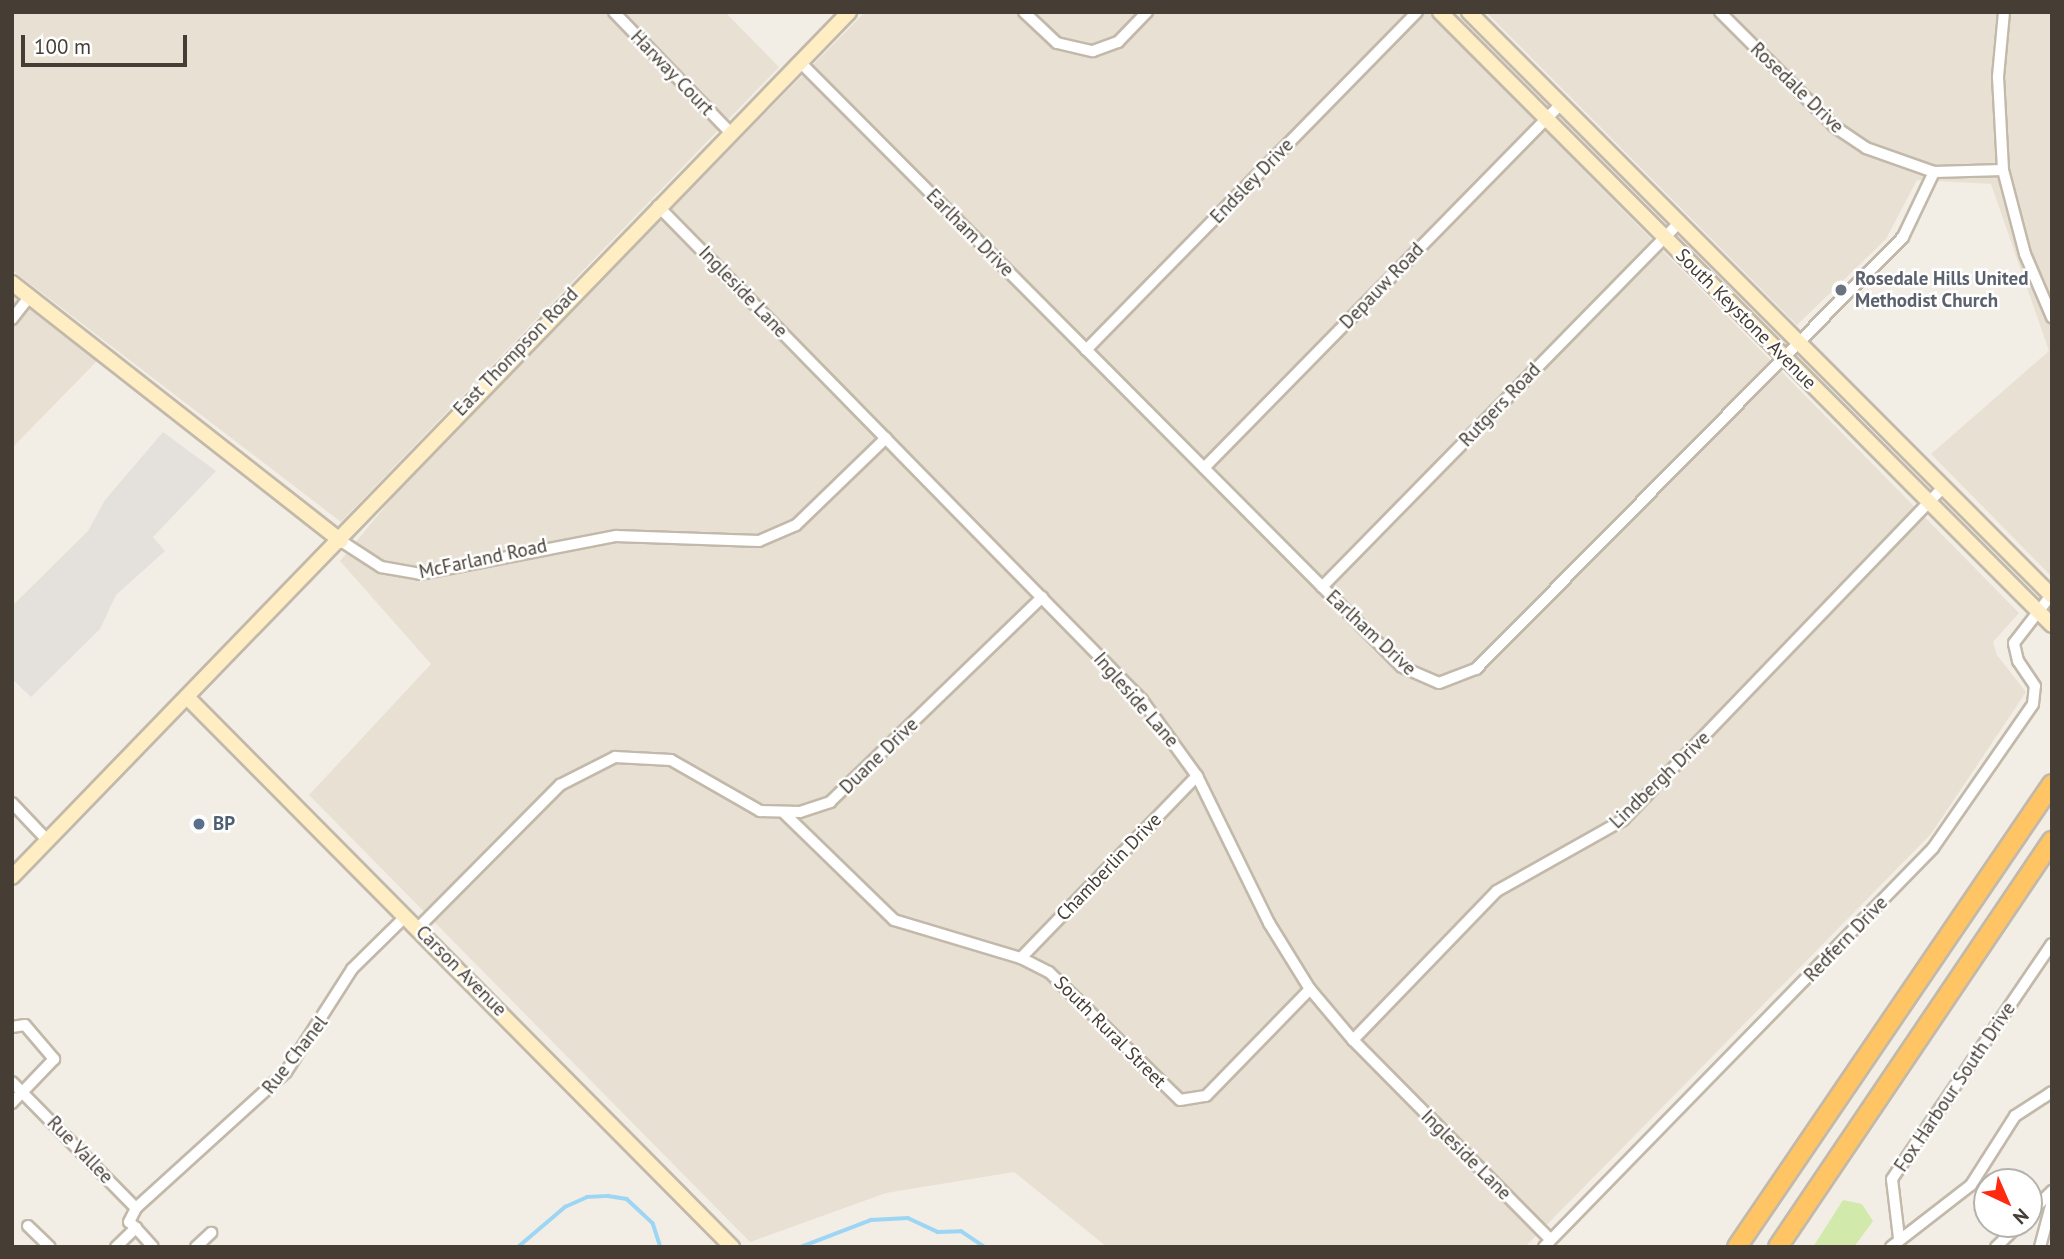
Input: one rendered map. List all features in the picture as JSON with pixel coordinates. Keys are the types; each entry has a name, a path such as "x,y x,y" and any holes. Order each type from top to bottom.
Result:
{"highway":[{"path":"1737,1247 2052,784"},
{"path":"1778,1247 2052,841"}],"main road":[{"name":"East Thompson Road","path":"48,841 341,541 393,479 849,12"},
{"name":"South Keystone Avenue","path":"1440,12 2052,625"},
{"name":"South Keystone Avenue","path":"1469,12 2051,595"},
{"name":"McFarland Road","path":"12,283 341,541"},
{"name":"Carson Avenue","path":"188,698 732,1247"},
{"path":"12,877 48,841"}],"street":[{"name":"Harway Court","path":"614,12 731,133"},
{"path":"1024,12 1057,43 1093,51 1118,42 1147,12"},
{"name":"Endsley Drive","path":"1086,350 1418,12"},
{"name":"Rosedale Drive","path":"1720,12 1844,134 1880,156 1934,172 2003,170"},
{"path":"2004,12 1998,77 2003,170 2025,254 2052,317"},
{"name":"Earlham Drive","path":"800,62 1410,674 1439,683 1464,678 1903,237 1934,172"},
{"name":"Depauw Road","path":"1204,468 1561,104"},
{"name":"Ingleside Lane","path":"658,206 1142,700 1197,776 1269,923 1310,989 1353,1040 1548,1243"},
{"name":"Rutgers Road","path":"1322,587 1679,223"},
{"path":"12,319 30,296"},
{"name":"McFarland Road","path":"341,541 381,567 420,574 616,536 759,541 796,525 886,438"},
{"name":"Lindbergh Drive","path":"1353,1040 1497,891 1623,820 1943,488"},
{"name":"Redfern Drive","path":"1548,1243 1933,848 2033,704 2035,686 2018,661 2014,643 2051,595"},
{"name":"Duane Drive","path":"418,928 560,785 596,763 631,755 671,760 741,804 785,814 816,808 846,789 1042,597"},
{"name":"Chamberlin Drive","path":"1021,958 1197,776"},
{"path":"12,803 48,841"},
{"name":"South Rural Street","path":"785,814 894,920 1021,958 1066,986 1174,1096 1190,1102 1206,1096 1310,989"},
{"name":"Rue Chanel","path":"136,1208 267,1093 320,1026 352,969 405,916"},
{"name":"Fox Harbour South Drive","path":"1899,1238 1892,1179 2052,944"},
{"path":"12,1027 25,1025 54,1059 12,1103"},
{"name":"Rue Vallee","path":"12,1082 136,1208"},
{"path":"1891,1247 1899,1238 1971,1185 2015,1116 2052,1092"},
{"path":"2040,1247 2052,1202"},
{"path":"136,1208 129,1222 153,1247"},
{"path":"28,1226 50,1247"},
{"path":"116,1247 135,1228"},
{"path":"197,1247 211,1233"}],"shaded area":[{"path":"12,12 725,12 779,67 341,522 12,270"},
{"path":"865,12 1428,12 2019,613 1993,642 1997,655 2026,692 1931,834 1525,1247 1107,1247 1014,1172 886,1193 750,1242 309,795 431,664 340,561 416,469"},
{"path":"1486,12 2052,12 2052,577 1931,454 2049,351 1991,184 1917,180 1886,239 1797,325"},
{"path":"12,296 97,361 12,448"},
{"path":"163,432 216,471 153,537 165,551 116,595 100,629 31,697 12,679 12,606 88,531 105,500"}],"green space":[{"path":"1843,1200 1862,1204 1873,1221 1854,1247 1813,1247"}],"waterway":[{"path":"518,1247 565,1207 587,1197 608,1196 627,1199 653,1223 661,1247"},
{"path":"801,1247 871,1220 908,1218 938,1232 961,1231 985,1247"}],"place":[{"name":"Rosedale Hills United Methodist Church","path":"1841,290"},
{"name":"BP","path":"199,824"}]}
